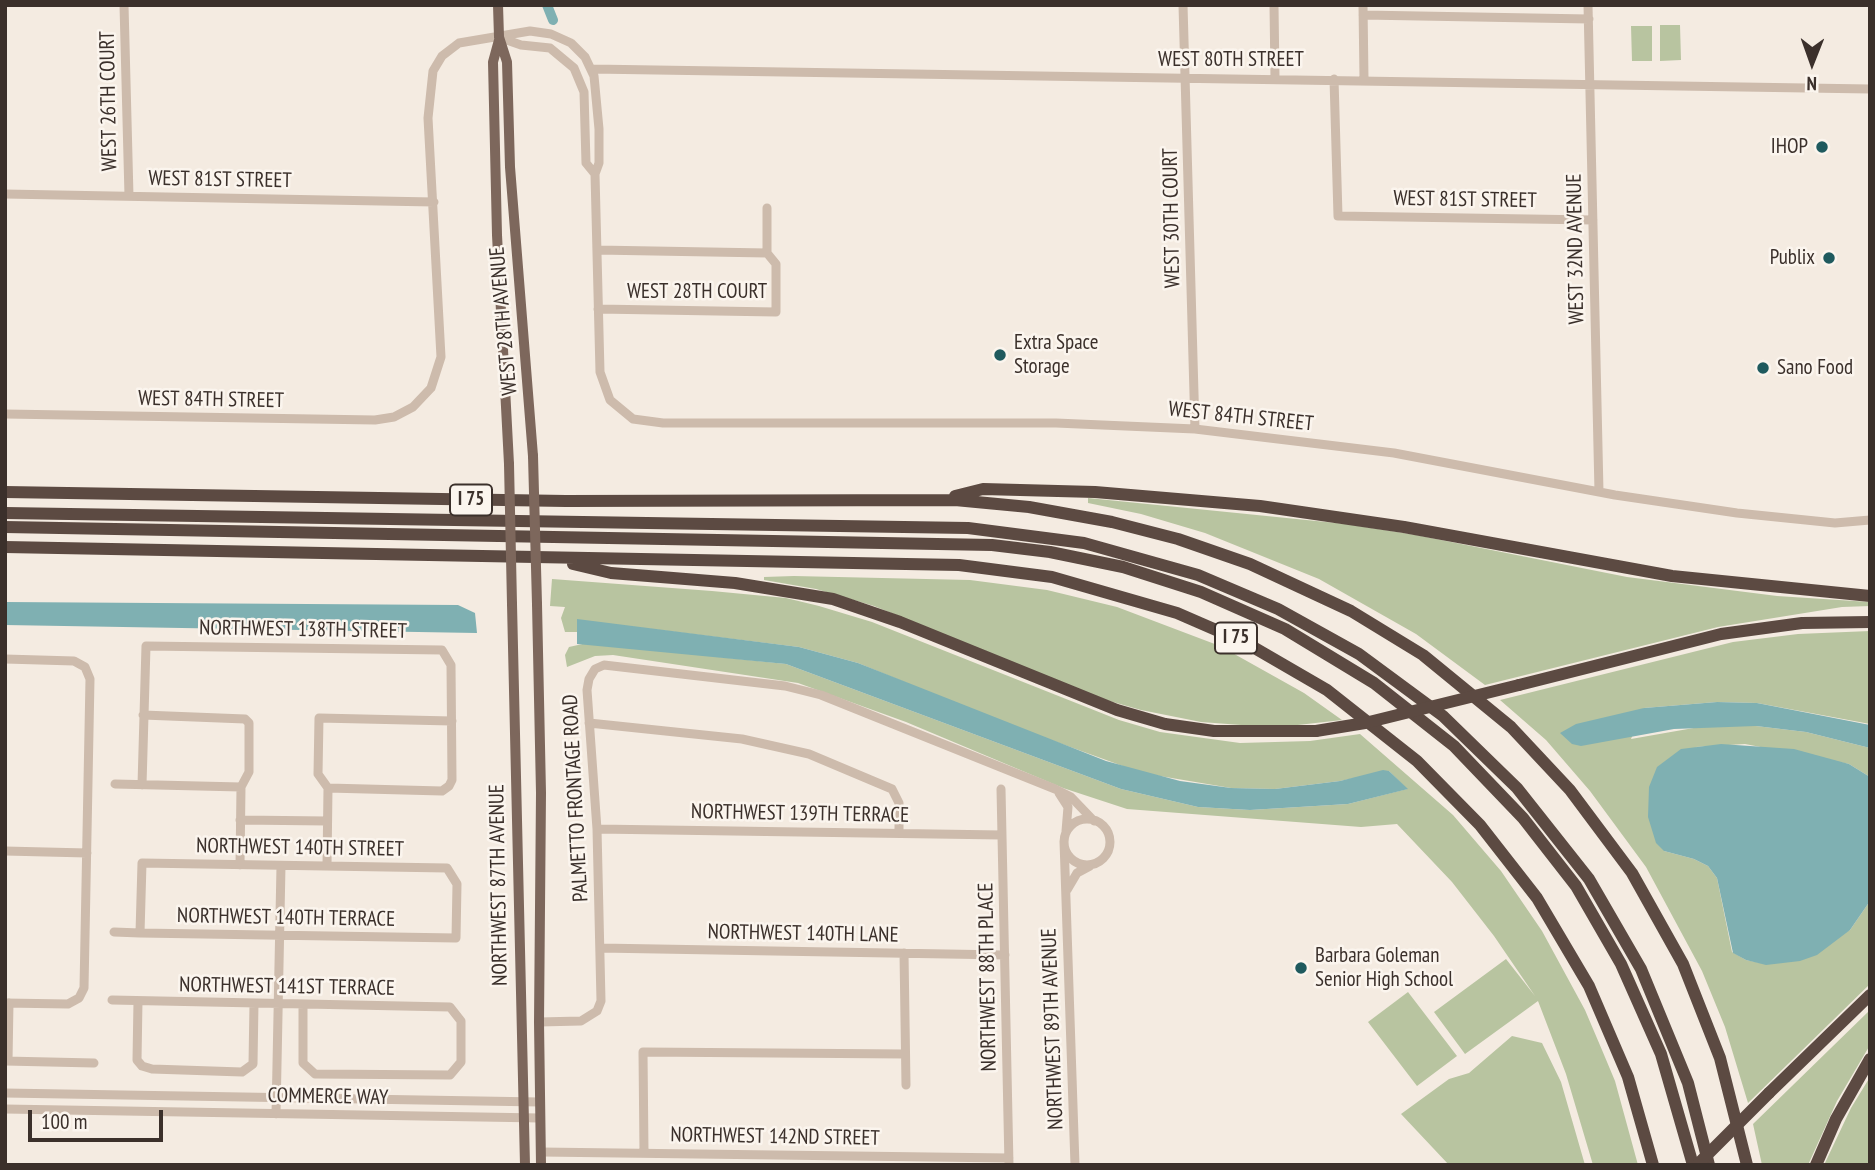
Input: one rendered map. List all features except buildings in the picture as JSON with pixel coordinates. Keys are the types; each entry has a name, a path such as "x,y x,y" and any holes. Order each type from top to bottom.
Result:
{"highway":[{"path":"937,500 995,489 1126,494 1217,502 1392,524 1672,576 1869,596"},
{"name":"I 75","path":"5,492 540,501 937,500 1019,506 1084,516 1146,530 1224,554 1299,585 1362,617 1423,655 1511,727 1570,790 1617,851 1657,915 1683,964 1709,1026 1729,1087 1747,1165"},
{"path":"5,513 968,528 1084,543 1170,565 1223,584 1308,623 1387,673 1470,740 1536,810 1589,879 1641,970 1679,1057 1709,1165"},
{"path":"5,527 992,545 1050,552 1124,567 1201,592 1285,629 1374,683 1454,746 1523,818 1576,886 1621,964 1661,1054 1695,1165 1870,995"},
{"name":"I 75","path":"5,547 895,562 1008,570 1079,583 1154,605 1212,627 1267,654 1352,708 1418,761 1480,825 1523,878 1561,936 1603,1016 1634,1096 1653,1165"},
{"path":"553,558 611,573 748,584 833,599 900,622 1104,706 1165,724 1214,732 1316,731 1365,723 1721,634 1802,623 1870,622"},
{"path":"1815,1165 1846,1098 1870,1059"}],"main road":[{"name":"WEST 28TH AVENUE","path":"498,5 499,37 493,62 499,307 509,464 512,604"},
{"name":"WEST 28TH AVENUE","path":"499,37 507,62 510,167 533,456 537,604"},
{"name":"NORTHWEST 87TH AVENUE","path":"512,604 525,1165"},
{"name":"NORTHWEST 87TH AVENUE","path":"537,604 541,793 538,1022 541,1165"},
{"path":"520,953 530,1007 538,1022"}],"street":[{"name":"WEST 26TH COURT","path":"124,5 129,196"},
{"name":"WEST 30TH COURT","path":"1183,5 1195,429"},
{"path":"1274,5 1275,78"},
{"name":"WEST 32ND AVENUE","path":"1588,5 1599,492"},
{"path":"1364,79 1363,10 1589,19"},
{"path":"434,202 428,109 433,71 446,52 459,43 523,30 551,34 575,46 592,69"},
{"name":"WEST 28TH COURT","path":"499,37 522,45 550,48 574,68 584,92 586,163 595,174"},
{"name":"WEST 28TH COURT","path":"592,69 597,92 599,129 599,163 595,174 601,379 610,400"},
{"name":"WEST 80TH STREET","path":"592,69 1870,89"},
{"name":"WEST 81ST STREET","path":"1334,79 1338,216 1593,220"},
{"name":"WEST 81ST STREET","path":"5,194 434,202"},
{"name":"WEST 84TH STREET","path":"5,414 375,420 398,415 413,407 431,388 441,357 434,202"},
{"path":"767,208 767,253"},
{"name":"WEST 28TH COURT","path":"597,250 767,253 776,264 776,312 598,309"},
{"name":"WEST 84TH STREET","path":"610,400 629,417 655,423 1040,422 1195,429 1394,453 1599,492 1775,518 1847,523 1870,520"},
{"name":"NORTHWEST 138TH STREET","path":"144,715 146,646 442,650 451,665 452,721"},
{"path":"5,659 74,661 88,671 87,853 82,993 68,1004 7,1003 6,1061 94,1063"},
{"name":"PALMETTO FRONTAGE ROAD","path":"538,1022 581,1021 597,1011 601,1001 597,829 589,723 589,679 595,669 604,664 759,683 821,695 1055,789 1071,797 1094,821"},
{"path":"142,785 144,715 245,719 249,723 249,772 241,787 240,865"},
{"path":"327,865 328,788 318,774 319,718 452,721 452,780 442,791 328,788"},
{"path":"589,723 742,739 809,754 892,789 899,803 899,833"},
{"path":"115,784 241,787"},
{"name":"NORTHWEST 88TH PLACE","path":"1001,789 1009,1161"},
{"path":"1055,789 1065,798 1068,807 1065,837 1072,860 1092,864"},
{"path":"240,820 327,821"},
{"path":"1065,837 1080,820 1094,821 1104,828 1110,838 1107,853 1077,873 1066,891"},
{"name":"NORTHWEST 139TH TERRACE","path":"597,829 1002,835"},
{"name":"NORTHWEST 89TH AVENUE","path":"1065,837 1062,862 1066,891 1075,1165"},
{"path":"5,852 87,853"},
{"name":"NORTHWEST 140TH STREET","path":"140,933 142,863 327,865 447,868 454,874 457,884 456,938"},
{"path":"276,1114 281,866"},
{"name":"NORTHWEST 140TH TERRACE","path":"114,932 456,938"},
{"name":"NORTHWEST 140TH LANE","path":"600,948 1005,955"},
{"path":"904,953 906,1085"},
{"name":"NORTHWEST 141ST TERRACE","path":"113,1000 450,1007 461,1021 461,1062 450,1076 315,1074 303,1063 303,1005"},
{"path":"138,1001 137,1060 142,1066 152,1069 242,1072 249,1070 253,1064 254,1003"},
{"path":"644,1152 643,1052 905,1055"},
{"name":"COMMERCE WAY","path":"5,1093 540,1102"},
{"name":"COMMERCE WAY","path":"5,1109 540,1118"},
{"name":"NORTHWEST 142ND STREET","path":"541,1152 1009,1161"}],"green space":[{"path":"1660,25 1680,25 1681,60 1660,61"},
{"path":"1631,26 1652,26 1652,61 1632,61"},
{"path":"1088,498 1346,524 1416,535 1627,577 1777,596 1870,602 1870,606 1842,607 1718,627 1485,685 1416,634 1319,579 1205,533 1141,514 1088,503"},
{"path":"764,577 970,580 1047,590 1117,607 1220,646 1304,693 1342,720 1289,726 1241,725 1201,722 1141,710 1106,700 874,606 816,589 764,580"},
{"path":"552,579 786,598 819,606 872,622 1119,720 1160,732 1240,743 1310,741 1360,734 1453,815 1501,871 1542,931 1585,1010 1615,1081 1638,1165 1593,1165 1566,1074 1538,1001 1465,1054 1434,1012 1506,959 1535,996 1494,936 1452,882 1397,824 1361,827 1127,809 1063,788 906,722 798,683 613,655 595,656 567,667 565,655 569,647 587,643 786,664 1121,789 1198,807 1250,810 1348,804 1407,789 1389,771 1340,781 1275,789 1231,788 1142,773 1004,723 858,663 799,647 577,620 577,632 565,632 561,618 565,607 550,606"},
{"path":"1870,631 1870,724 1757,703 1717,702 1644,708 1631,739 1705,726 1756,726 1806,732 1870,748 1870,777 1849,764 1745,744 1696,747 1664,851 1694,859 1708,866 1717,878 1732,952 1746,960 1766,964 1850,930 1870,901 1870,984 1748,1103 1725,1027 1702,971 1646,867 1590,791 1546,740 1500,700 1733,642 1798,634"},
{"path":"1408,992 1457,1056 1417,1086 1368,1022"},
{"path":"1870,1010 1870,1045 1837,1101 1808,1165 1762,1165 1753,1124"},
{"path":"1512,1036 1542,1043 1561,1082 1585,1165 1449,1165 1401,1114 1449,1079 1469,1073"},
{"path":"1870,1077 1870,1165 1824,1165 1851,1108"}],"water":[{"path":"5,602 458,605 475,613 477,633 5,625"},
{"path":"577,619 799,647 858,663 1106,761 1180,781 1231,788 1275,789 1340,781 1383,770 1389,771 1408,789 1348,804 1250,810 1198,807 1121,789 786,664 577,644"},
{"path":"1717,702 1757,703 1870,725 1870,748 1806,732 1756,726 1674,729 1581,746 1572,744 1560,733 1576,724 1644,708"},
{"path":"1721,744 1794,749 1849,764 1870,777 1870,901 1850,930 1817,955 1800,961 1766,965 1746,960 1733,953 1717,878 1708,866 1694,859 1664,851 1656,843 1648,817 1649,787 1657,767 1681,749"}],"waterway":[{"path":"547,5 553,20"}],"place":[{"name":"IHOP","path":"1822,147"},
{"name":"Publix","path":"1829,258"},
{"name":"Extra Space Storage","path":"1000,355"},
{"name":"Sano Food","path":"1763,368"},
{"name":"Barbara Goleman Senior High School","path":"1301,968"}]}
